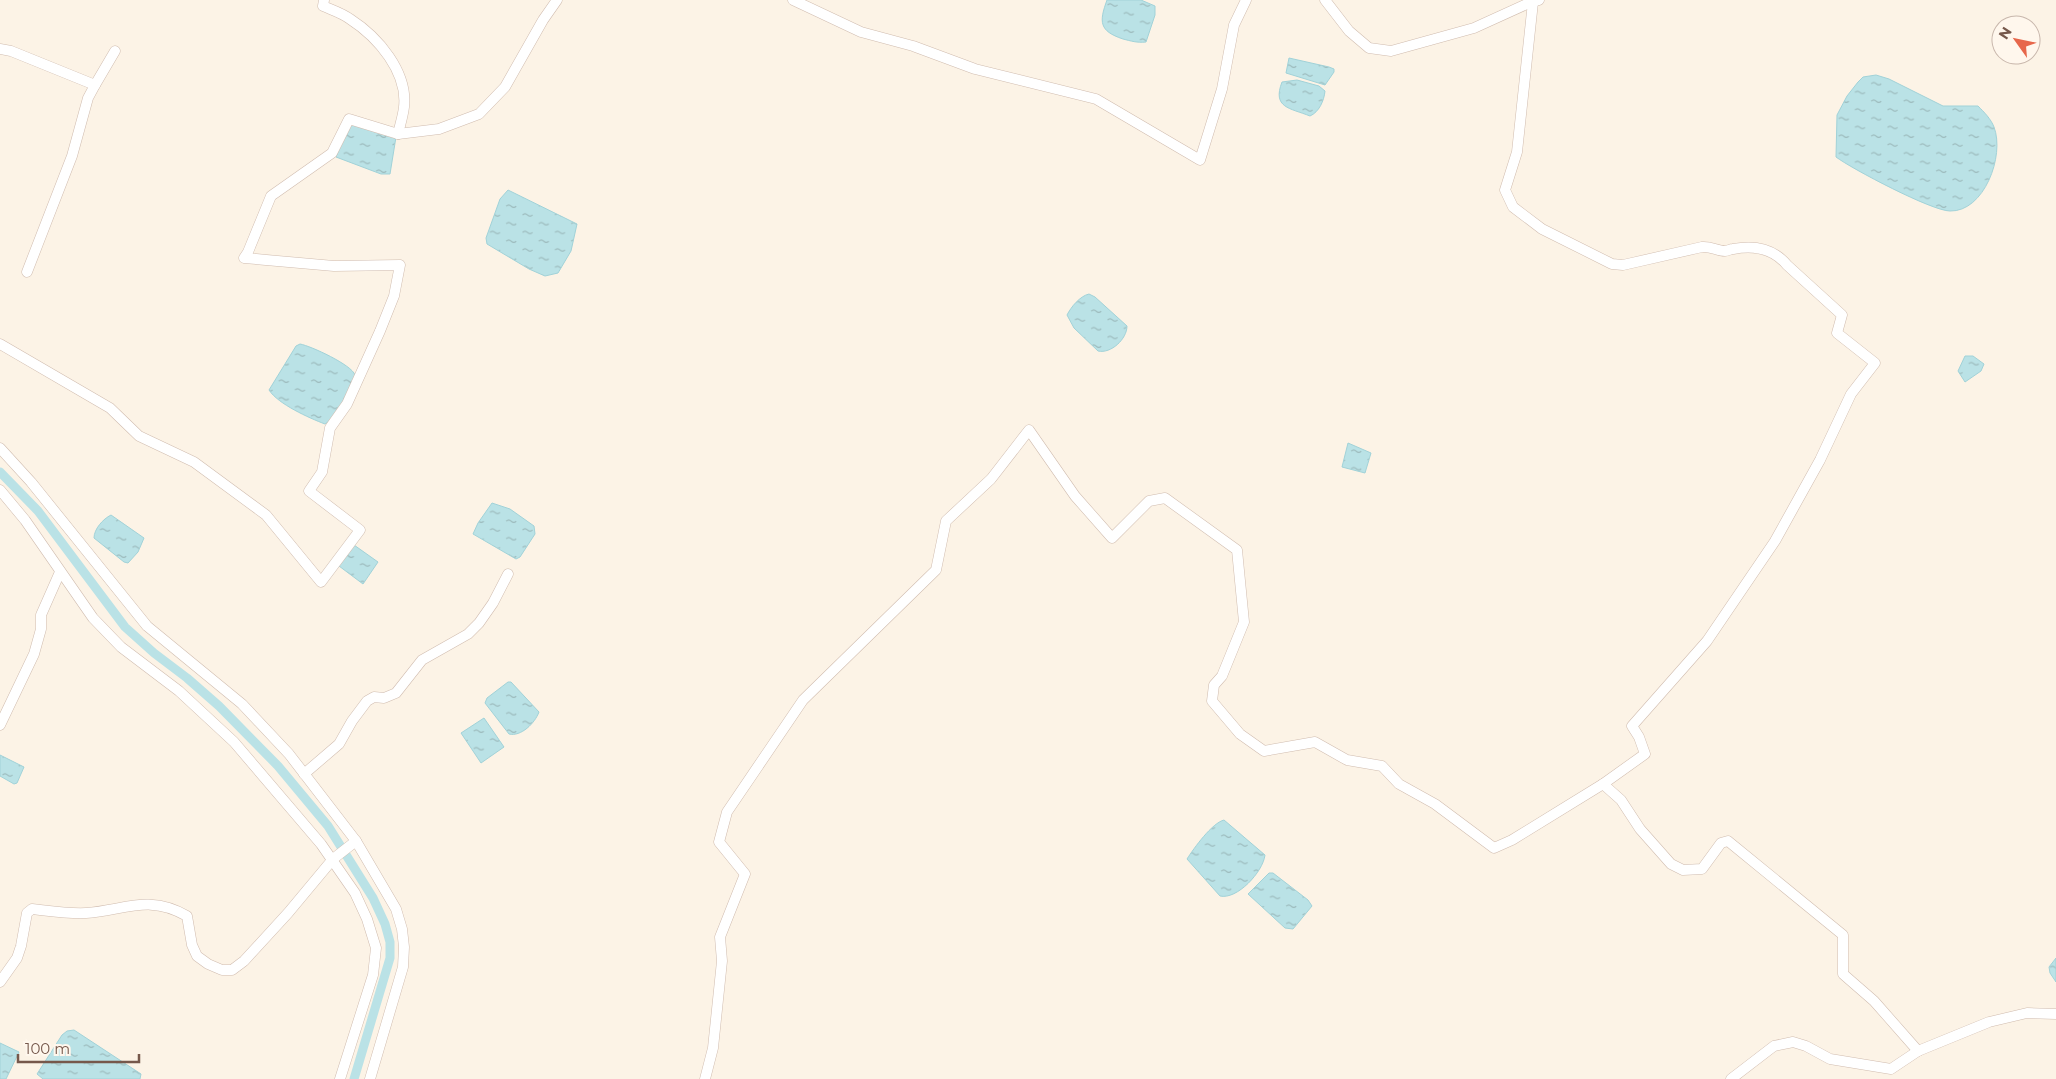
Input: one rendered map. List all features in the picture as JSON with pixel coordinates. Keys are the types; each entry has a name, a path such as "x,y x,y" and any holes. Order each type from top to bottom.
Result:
{"street":[{"path":"324,0 323,6 349,18 370,33 396,68 402,84 404,106 398,134"},
{"path":"0,344 110,408 139,436 194,462 266,515 321,582 360,530 309,491 322,472 330,428 347,404 380,331 394,296 400,265 334,266 244,258 271,196 332,154 349,119 398,134 439,129 478,114 504,87 543,20 557,0"},
{"path":"793,0 861,32 913,46 975,69 1096,99 1200,160 1222,89 1234,25 1246,0"},
{"path":"1325,0 1349,31 1369,48 1391,51 1474,28 1537,1"},
{"path":"705,1079 712,1048 719,990 722,961 720,937 745,874 719,842 727,812 803,700 936,570 946,521 991,479 1029,430 1076,496 1112,538 1149,501 1166,498 1237,550 1244,622 1222,676 1214,685 1212,701 1240,734 1264,751 1315,742 1347,760 1382,766 1399,784 1435,804 1494,848 1512,840 1603,784 1645,754 1639,737 1632,726 1706,641 1775,542 1820,460 1851,394 1875,363 1837,333 1842,315 1780,257 1765,248 1734,248 1724,251 1710,246 1623,265 1612,264 1542,229 1513,207 1505,190 1517,152 1537,1"},
{"path":"0,49 11,51 95,85"},
{"path":"27,272 72,156 88,98 115,51"},
{"path":"0,448 31,482 147,626 242,704 289,754 356,841 396,909 402,929 404,947 403,967 370,1079"},
{"path":"0,490 24,520 93,618 121,648 179,691 234,742 333,859 354,893 363,910 376,948 373,975 340,1079"},
{"path":"0,725 34,654 42,630 41,616 60,572"},
{"path":"304,774 339,744 352,721 367,701 374,697 384,698 396,693 422,660 468,634 480,623 508,574"},
{"path":"1603,784 1621,800 1640,829 1671,864 1682,870 1702,869 1721,843 1728,841 1843,935 1843,974 1874,1001 1918,1051"},
{"path":"0,982 17,958 27,913 32,909 85,913 140,904 154,904 173,908 187,916 192,945 198,956 208,964 222,970 232,970 244,961 288,913 333,859 356,841"},
{"path":"1731,1079 1774,1046 1793,1042 1806,1046 1830,1059 1891,1069 1918,1051 1989,1022 2027,1013 2056,1014"}],"water":[{"path":"1107,0 1141,0 1155,6 1155,15 1146,42 1123,39 1109,33 1105,29 1102,20"},
{"path":"1289,58 1329,67 1334,69 1334,72 1325,85 1286,73"},
{"path":"1876,75 1889,79 1943,106 1978,106 1989,118 1997,139 1997,152 1989,180 1982,193 1973,202 1962,209 1950,211 1941,209 1892,188 1836,157 1837,115 1847,96 1858,82 1863,77"},
{"path":"1297,80 1319,86 1325,91 1324,99 1320,106 1310,116 1285,106 1279,97 1282,82"},
{"path":"349,122 396,137 390,174 381,174 336,157"},
{"path":"508,190 577,224 571,251 558,273 545,276 529,269 487,244 486,238 500,199"},
{"path":"1089,294 1095,297 1127,326 1121,340 1108,350 1098,351 1074,328 1067,315 1076,302"},
{"path":"300,344 339,361 347,366 355,375 340,409 325,424 286,405 269,390 296,346"},
{"path":"1965,356 1973,356 1984,364 1981,371 1965,382 1958,371"},
{"path":"1348,443 1371,453 1365,473 1342,467"},
{"path":"492,503 510,509 534,526 535,534 520,557 516,559 473,534"},
{"path":"111,515 144,538 138,552 128,563 124,562 94,538 100,525"},
{"path":"354,545 378,562 363,584 339,566"},
{"path":"508,682 511,682 539,712 527,728 514,734 509,734 485,703 487,698"},
{"path":"484,718 504,747 481,763 461,733"},
{"path":"0,755 24,767 17,783 14,784 0,776"},
{"path":"1224,820 1265,855 1260,869 1248,883 1234,894 1220,896 1187,859 1209,831"},
{"path":"1269,873 1273,873 1308,900 1312,906 1293,929 1285,928 1248,894"},
{"path":"2056,958 2056,982 2050,973 2049,967"},
{"path":"74,1030 141,1074 140,1079 43,1079 37,1074 62,1035 67,1031"},
{"path":"0,1043 19,1052 6,1079 0,1079"}],"waterway":[{"path":"0,472 38,511 125,627 219,706 278,766 328,826 373,898 385,924 390,942 390,958 354,1079"}]}
